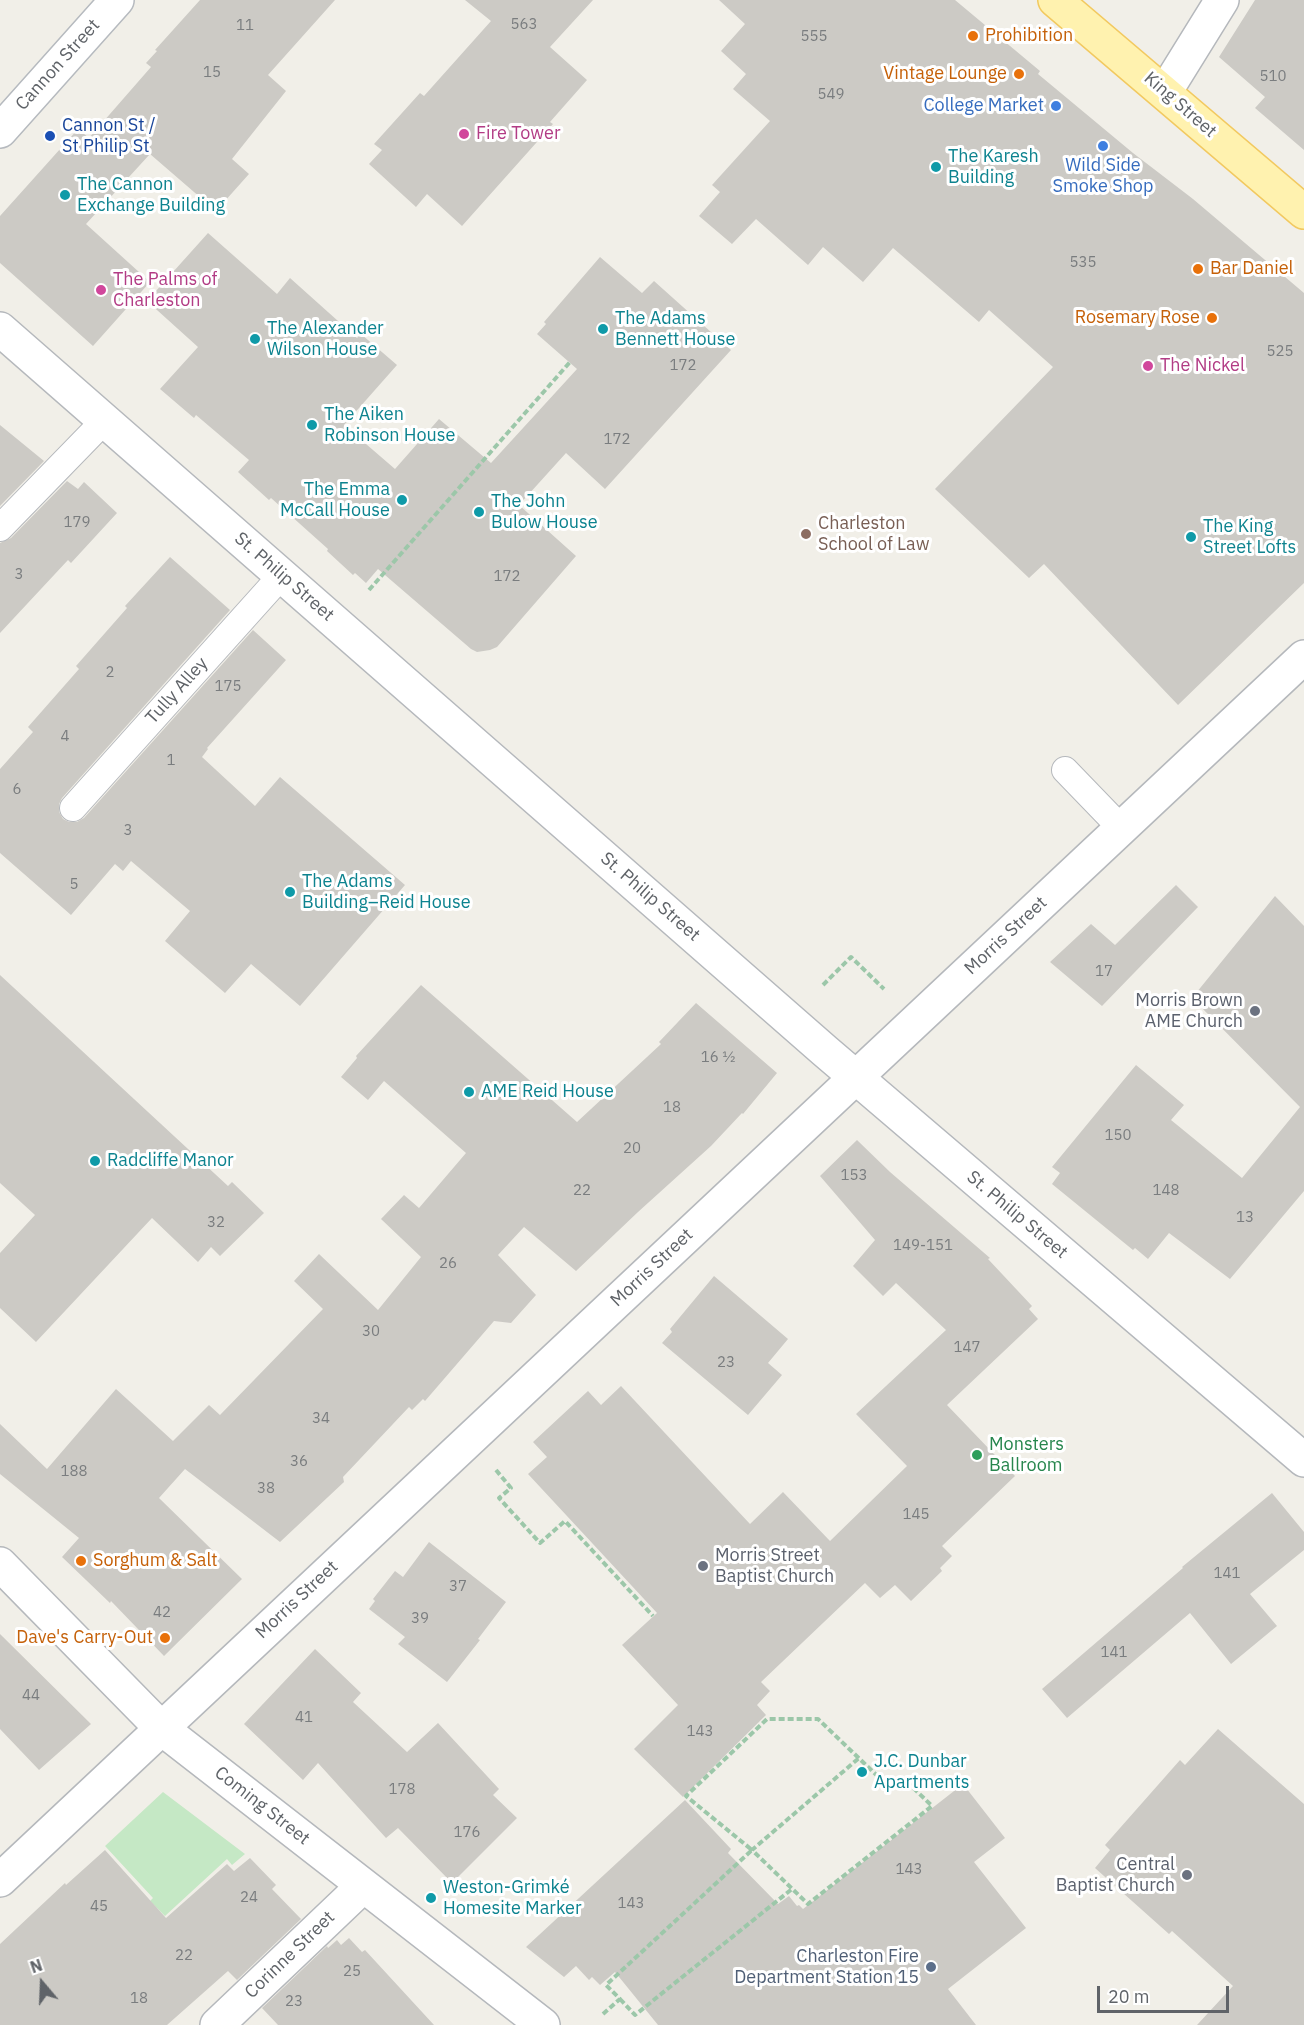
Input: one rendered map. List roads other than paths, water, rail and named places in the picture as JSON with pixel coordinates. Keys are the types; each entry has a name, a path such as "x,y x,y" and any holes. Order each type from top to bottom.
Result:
{"main road":[{"name":"King Street","path":"1055,0 1304,212"}],"street":[{"name":"Cannon Street","path":"0,131 117,0"},
{"path":"1165,92 1222,0"},
{"name":"St. Philip Street","path":"0,329 856,1077 1304,1460"},
{"name":"Morris Street","path":"0,1880 1304,657"},
{"name":"Coming Street","path":"0,1564 161,1728 543,2025"},
{"name":"Corinne Street","path":"217,2025 363,1886"}],"lane":[{"path":"0,528 105,420"},
{"name":"Tully Alley","path":"73,808 282,575"},
{"path":"1065,770 1121,828"}],"place":[{"name":"Prohibition","path":"973,36"},
{"name":"Vintage Lounge","path":"1019,74"},
{"name":"College Market","path":"1056,106"},
{"name":"Fire Tower","path":"464,134"},
{"name":"Cannon St / St Philip St","path":"50,136"},
{"name":"Wild Side Smoke Shop","path":"1103,146"},
{"name":"The Karesh Building","path":"936,167"},
{"name":"The Cannon Exchange Building","path":"65,195"},
{"name":"Bar Daniel","path":"1198,269"},
{"name":"The Palms of Charleston","path":"101,290"},
{"name":"Rosemary Rose","path":"1212,318"},
{"name":"The Adams Bennett House","path":"603,329"},
{"name":"The Alexander Wilson House","path":"255,339"},
{"name":"The Nickel","path":"1148,366"},
{"name":"The Aiken Robinson House","path":"312,425"},
{"name":"The Emma McCall House","path":"402,500"},
{"name":"The John Bulow House","path":"479,512"},
{"name":"Charleston School of Law","path":"806,534"},
{"name":"The King Street Lofts","path":"1191,537"},
{"name":"The Adams Building–Reid House","path":"290,892"},
{"name":"Morris Brown AME Church","path":"1255,1011"},
{"name":"AME Reid House","path":"469,1092"},
{"name":"Radcliffe Manor","path":"95,1161"},
{"name":"Monsters Ballroom","path":"977,1455"},
{"name":"Sorghum & Salt","path":"81,1561"},
{"name":"Morris Street Baptist Church","path":"703,1566"},
{"name":"Dave's Carry-Out","path":"165,1638"},
{"name":"J.C. Dunbar Apartments","path":"862,1772"},
{"name":"Central Baptist Church","path":"1187,1875"},
{"name":"Weston-Grimké Homesite Marker","path":"431,1898"},
{"name":"Charleston Fire Department Station 15","path":"931,1967"}]}
